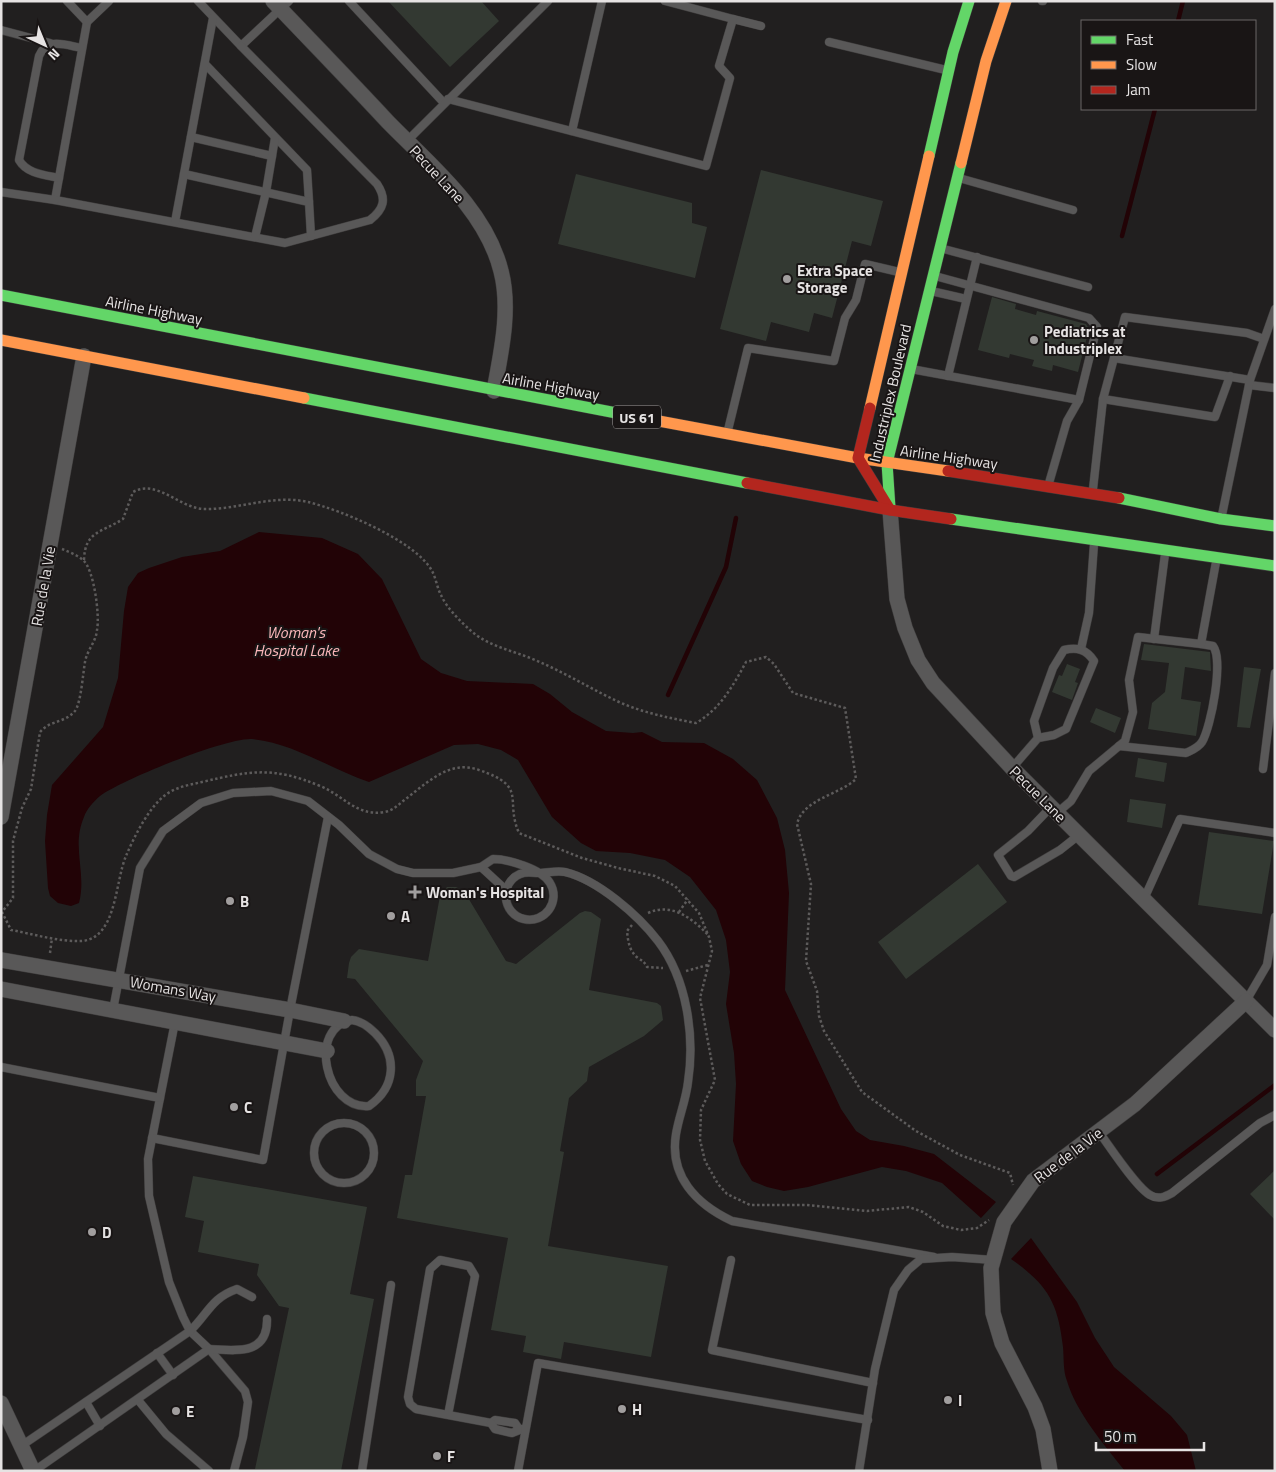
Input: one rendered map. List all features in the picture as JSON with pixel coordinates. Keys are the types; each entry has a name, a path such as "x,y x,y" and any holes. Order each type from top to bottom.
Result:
{"main road":[{"name":"Industriplex Boulevard","path":"890,510 858,458 948,70 970,1"},
{"name":"Industriplex Boulevard","path":"890,510 887,463 986,61 1006,1"},
{"name":"Airline Highway","path":"1,295 494,391 858,458 1092,494 1221,519 1275,526"},
{"path":"1,340 890,510 1275,566"}],"street":[{"name":"Pecue Lane","path":"280,4 472,212 486,232 496,255 504,293 504,321 494,391"},
{"name":"Rue de la Vie","path":"1,817 6,765 50,543 84,356"},
{"name":"Pecue Lane","path":"890,510 897,599 904,628 918,660 932,683 1012,768 1275,1030"},
{"name":"Womans Way","path":"1,960 344,1021"},
{"name":"Womans Way","path":"1,989 327,1051"},
{"name":"Rue de la Vie","path":"1050,1471 1042,1429 1035,1406 997,1330 991,1300 993,1260 1004,1222 1023,1192 1033,1181 1050,1166 1099,1132 1164,1078 1246,1001"},
{"path":"1,1403 34,1471"}],"lane":[{"path":"67,1 87,22"},
{"path":"54,200 87,22 109,1"},
{"path":"1,192 285,242 370,220 379,213 384,205 383,193 378,184 198,1"},
{"path":"349,1 446,101 706,166 730,78 719,66 732,19"},
{"path":"407,141 548,1"},
{"path":"572,131 602,1"},
{"path":"665,1 761,26"},
{"path":"241,46 280,4"},
{"path":"175,222 213,18"},
{"path":"1,30 50,43 82,48"},
{"path":"829,42 948,70"},
{"path":"50,43 43,48 39,56 19,160 23,167 29,171 58,178"},
{"path":"205,64 307,170 311,236"},
{"path":"191,137 272,156"},
{"path":"255,237 266,192 275,138"},
{"path":"184,174 309,202"},
{"path":"957,177 1073,210"},
{"path":"940,248 1088,287"},
{"path":"948,376 977,258"},
{"path":"727,434 748,348 834,361 845,318 856,300 865,264 901,273"},
{"path":"933,275 1080,314 1089,318 1098,327 1079,400 1067,421 1048,487"},
{"path":"929,291 966,299"},
{"path":"1221,519 1250,382 1275,309"},
{"path":"1092,494 1103,399 1125,318 1247,333 1264,340"},
{"path":"1114,358 1230,376 1275,388"},
{"path":"910,369 1079,400"},
{"path":"1103,399 1215,417 1230,376"},
{"path":"1081,649 1089,613 1094,540"},
{"path":"1154,639 1166,550"},
{"path":"1201,644 1216,557"},
{"path":"1079,835 1060,850 1014,877 1011,876 998,855 1054,810 1071,801 1089,771 1119,746 1125,741 1133,712 1129,680 1138,637 1213,646 1216,656 1213,702 1208,728 1201,742 1194,749 1186,753 1119,746"},
{"path":"1012,768 1038,738 1054,735 1066,729 1094,661 1089,652 1075,647 1064,650 1053,668 1034,721 1038,738"},
{"path":"1263,769 1275,673"},
{"path":"113,1010 140,868 163,831 201,803 232,793 271,791 308,801 369,854 397,869 413,873 445,873 481,867 492,859 502,859 537,873 550,882 554,898 547,913 540,918 525,920 512,912 506,898 506,890 514,877 521,873 537,873 564,872 588,882 619,902 658,942 672,963 684,1003 690,1054 688,1084 676,1133 674,1152 679,1174 688,1189 695,1196 715,1213 732,1221 934,1257 993,1260"},
{"path":"152,1138 263,1160 328,817"},
{"path":"1144,899 1180,819 1275,833"},
{"path":"481,867 506,890"},
{"path":"1246,1001 1267,965 1275,917"},
{"path":"359,1020 370,1028 386,1046 393,1069 384,1092 369,1106 355,1105 342,1095 329,1077 326,1065 327,1051 329,1037 344,1021 359,1020"},
{"path":"175,1022 148,1159 149,1196 169,1282 190,1332 209,1349 245,1391 248,1402 243,1437 234,1471"},
{"path":"1,1067 160,1098"},
{"path":"1099,1132 1141,1187 1151,1196 1162,1198 1172,1193 1260,1124 1275,1115"},
{"path":"346,1123 364,1131 370,1139 373,1159 370,1168 355,1180 346,1182 328,1178 316,1163 315,1144 327,1128 346,1123"},
{"path":"859,1471 873,1383 894,1290 908,1270 921,1259 934,1257"},
{"path":"448,1415 475,1276 469,1266 440,1260 430,1269 408,1397 410,1404 416,1409 448,1415 491,1423 495,1429 510,1432 522,1430"},
{"path":"730,1260 712,1350 873,1383"},
{"path":"362,1471 391,1285"},
{"path":"21,1446 190,1332 203,1319 209,1307 226,1293 237,1289 252,1297"},
{"path":"34,1471 209,1349 238,1352 249,1348 265,1334 268,1320"},
{"path":"158,1353 172,1376"},
{"path":"518,1471 522,1430 538,1363 868,1420"},
{"path":"138,1400 166,1434 209,1471"},
{"path":"86,1402 100,1426"}],"path":[{"path":"992,1216 977,1228 961,1230 943,1226 923,1212 909,1207 867,1211 807,1204 750,1205 727,1194 718,1184 706,1161 700,1140 699,1123 701,1110 715,1080 715,1070 700,998 712,950 710,937 699,913 688,898 675,886 655,876 582,858 519,833 514,795 509,786 478,769 451,767 390,811 375,813 360,810 322,786 271,772 247,772 174,789 163,797 145,821 126,857 110,917 105,927 98,934 83,941 52,938 11,930 2,912 13,898 13,841 22,808 31,789 40,732 51,723 62,722 77,709 86,654 94,643 97,631 98,608 88,568 84,560 84,547 90,536 123,519 133,492 140,488 148,487 187,506 204,509 255,502 306,502 345,513 405,544 422,556 432,571 442,598 470,630 489,644 534,659 620,702 656,715 696,723 716,708 734,687 746,662 766,657 774,664 793,693 845,708 856,779 814,803 799,817 797,824 811,884 806,961 817,991 819,1016 824,1031 862,1092 916,1130 960,1155 1010,1173 1013,1178 1010,1191"},
{"path":"50,543 84,560"},
{"path":"678,912 688,898"},
{"path":"50,953 52,938"}],"water":[{"name":"Woman's Hospital Lake","path":"259,532 322,538 358,554 382,579 421,659 441,673 467,681 533,684 550,694 572,712 606,731 642,732 662,742 704,743 733,759 757,780 777,818 785,850 789,893 785,990 841,1109 856,1131 870,1140 934,1154 996,1202 981,1218 942,1183 906,1171 882,1167 808,1187 784,1191 752,1181 741,1164 733,1141 736,1084 734,1053 726,1004 730,972 726,940 716,910 690,877 665,860 630,853 596,851 581,843 552,817 518,760 501,750 478,744 454,745 369,782 297,751 267,741 239,740 198,752 151,770 100,796 86,811 80,828 81,892 79,903 71,906 58,903 50,896 45,841 52,785 103,727 118,678 128,587 138,573 149,568 182,557 220,551"},
{"path":"1031,1238 1077,1302 1095,1338 1114,1367 1171,1416 1187,1435 1196,1471 1125,1471 1084,1417 1071,1393 1066,1377 1061,1332 1058,1318 1049,1296 1024,1268 1011,1259"}],"building":[{"path":"388,1 481,1 499,21 450,67"},
{"name":"Extra Space Storage","path":"761,170 883,201 871,246 852,241 832,318 814,313 809,332 771,322 766,341 720,329"},
{"path":"576,174 692,203 692,223 707,227 695,278 558,244"},
{"name":"Pediatrics at Industriplex","path":"992,297 1016,304 1015,309 1036,315 1037,311 1086,324 1089,329 1078,372 1053,365 1052,371 1032,366 1034,360 1010,354 1009,358 978,350"},
{"path":"1144,644 1210,652 1211,671 1185,667 1181,699 1201,702 1196,736 1148,729 1152,703 1165,692 1169,663 1141,660"},
{"path":"1067,664 1080,669 1075,682 1078,683 1072,700 1052,692 1059,675 1062,676"},
{"path":"1244,667 1261,669 1250,728 1237,727"},
{"path":"1096,708 1121,718 1115,733 1090,722"},
{"path":"1138,758 1167,763 1164,782 1135,777"},
{"path":"1130,799 1166,804 1162,828 1127,822"},
{"path":"1209,832 1274,841 1262,914 1198,905"},
{"path":"978,864 1007,902 906,979 878,942"},
{"path":"447,887 456,887 464,891 506,961 516,964 580,913 585,911 591,912 601,919 589,990 657,1003 661,1006 663,1020 644,1036 589,1067 587,1081 569,1098 560,1151 564,1152 548,1246 668,1266 651,1357 564,1342 561,1359 523,1352 526,1336 491,1330 508,1238 397,1218 405,1175 412,1175 426,1096 416,1096 416,1080 423,1061 355,979 347,978 349,963 351,957 359,949 428,961 440,896"},
{"path":"1275,1170 1275,1220 1250,1194"},
{"path":"193,1176 367,1207 350,1294 374,1299 341,1471 255,1469 289,1308 279,1306 257,1275 259,1264 198,1252 204,1221 185,1217"}],"waterway":[{"path":"1178,20 1183,1"},
{"path":"1122,236 1155,110"},
{"path":"668,695 726,567 736,518"},
{"path":"1157,1174 1275,1085"}],"traffic: fast":[{"path":"929,156 953,52 969,1"},
{"path":"890,508 887,463 961,163"},
{"path":"1,295 632,416"},
{"path":"304,398 747,483"},
{"path":"1119,498 1221,519 1275,526"},
{"path":"951,519 1275,566"}],"traffic: slow":[{"path":"961,163 986,61 1006,1"},
{"path":"870,408 929,156"},
{"path":"1,340 304,398"},
{"path":"632,416 858,458 948,471"}],"traffic: jam":[{"path":"870,408 858,458 890,510"},
{"path":"948,471 1119,498"},
{"path":"747,483 890,510 951,519"}],"place":[{"name":"Extra Space Storage","path":"787,279"},
{"name":"Pediatrics at Industriplex","path":"1034,340"},
{"name":"Woman's Hospital","path":"415,892"},
{"name":"B","path":"230,901"},
{"name":"A","path":"391,916"},
{"name":"C","path":"234,1107"},
{"name":"D","path":"92,1232"},
{"name":"I","path":"948,1400"},
{"name":"H","path":"622,1409"},
{"name":"E","path":"176,1411"},
{"name":"F","path":"437,1456"}]}
